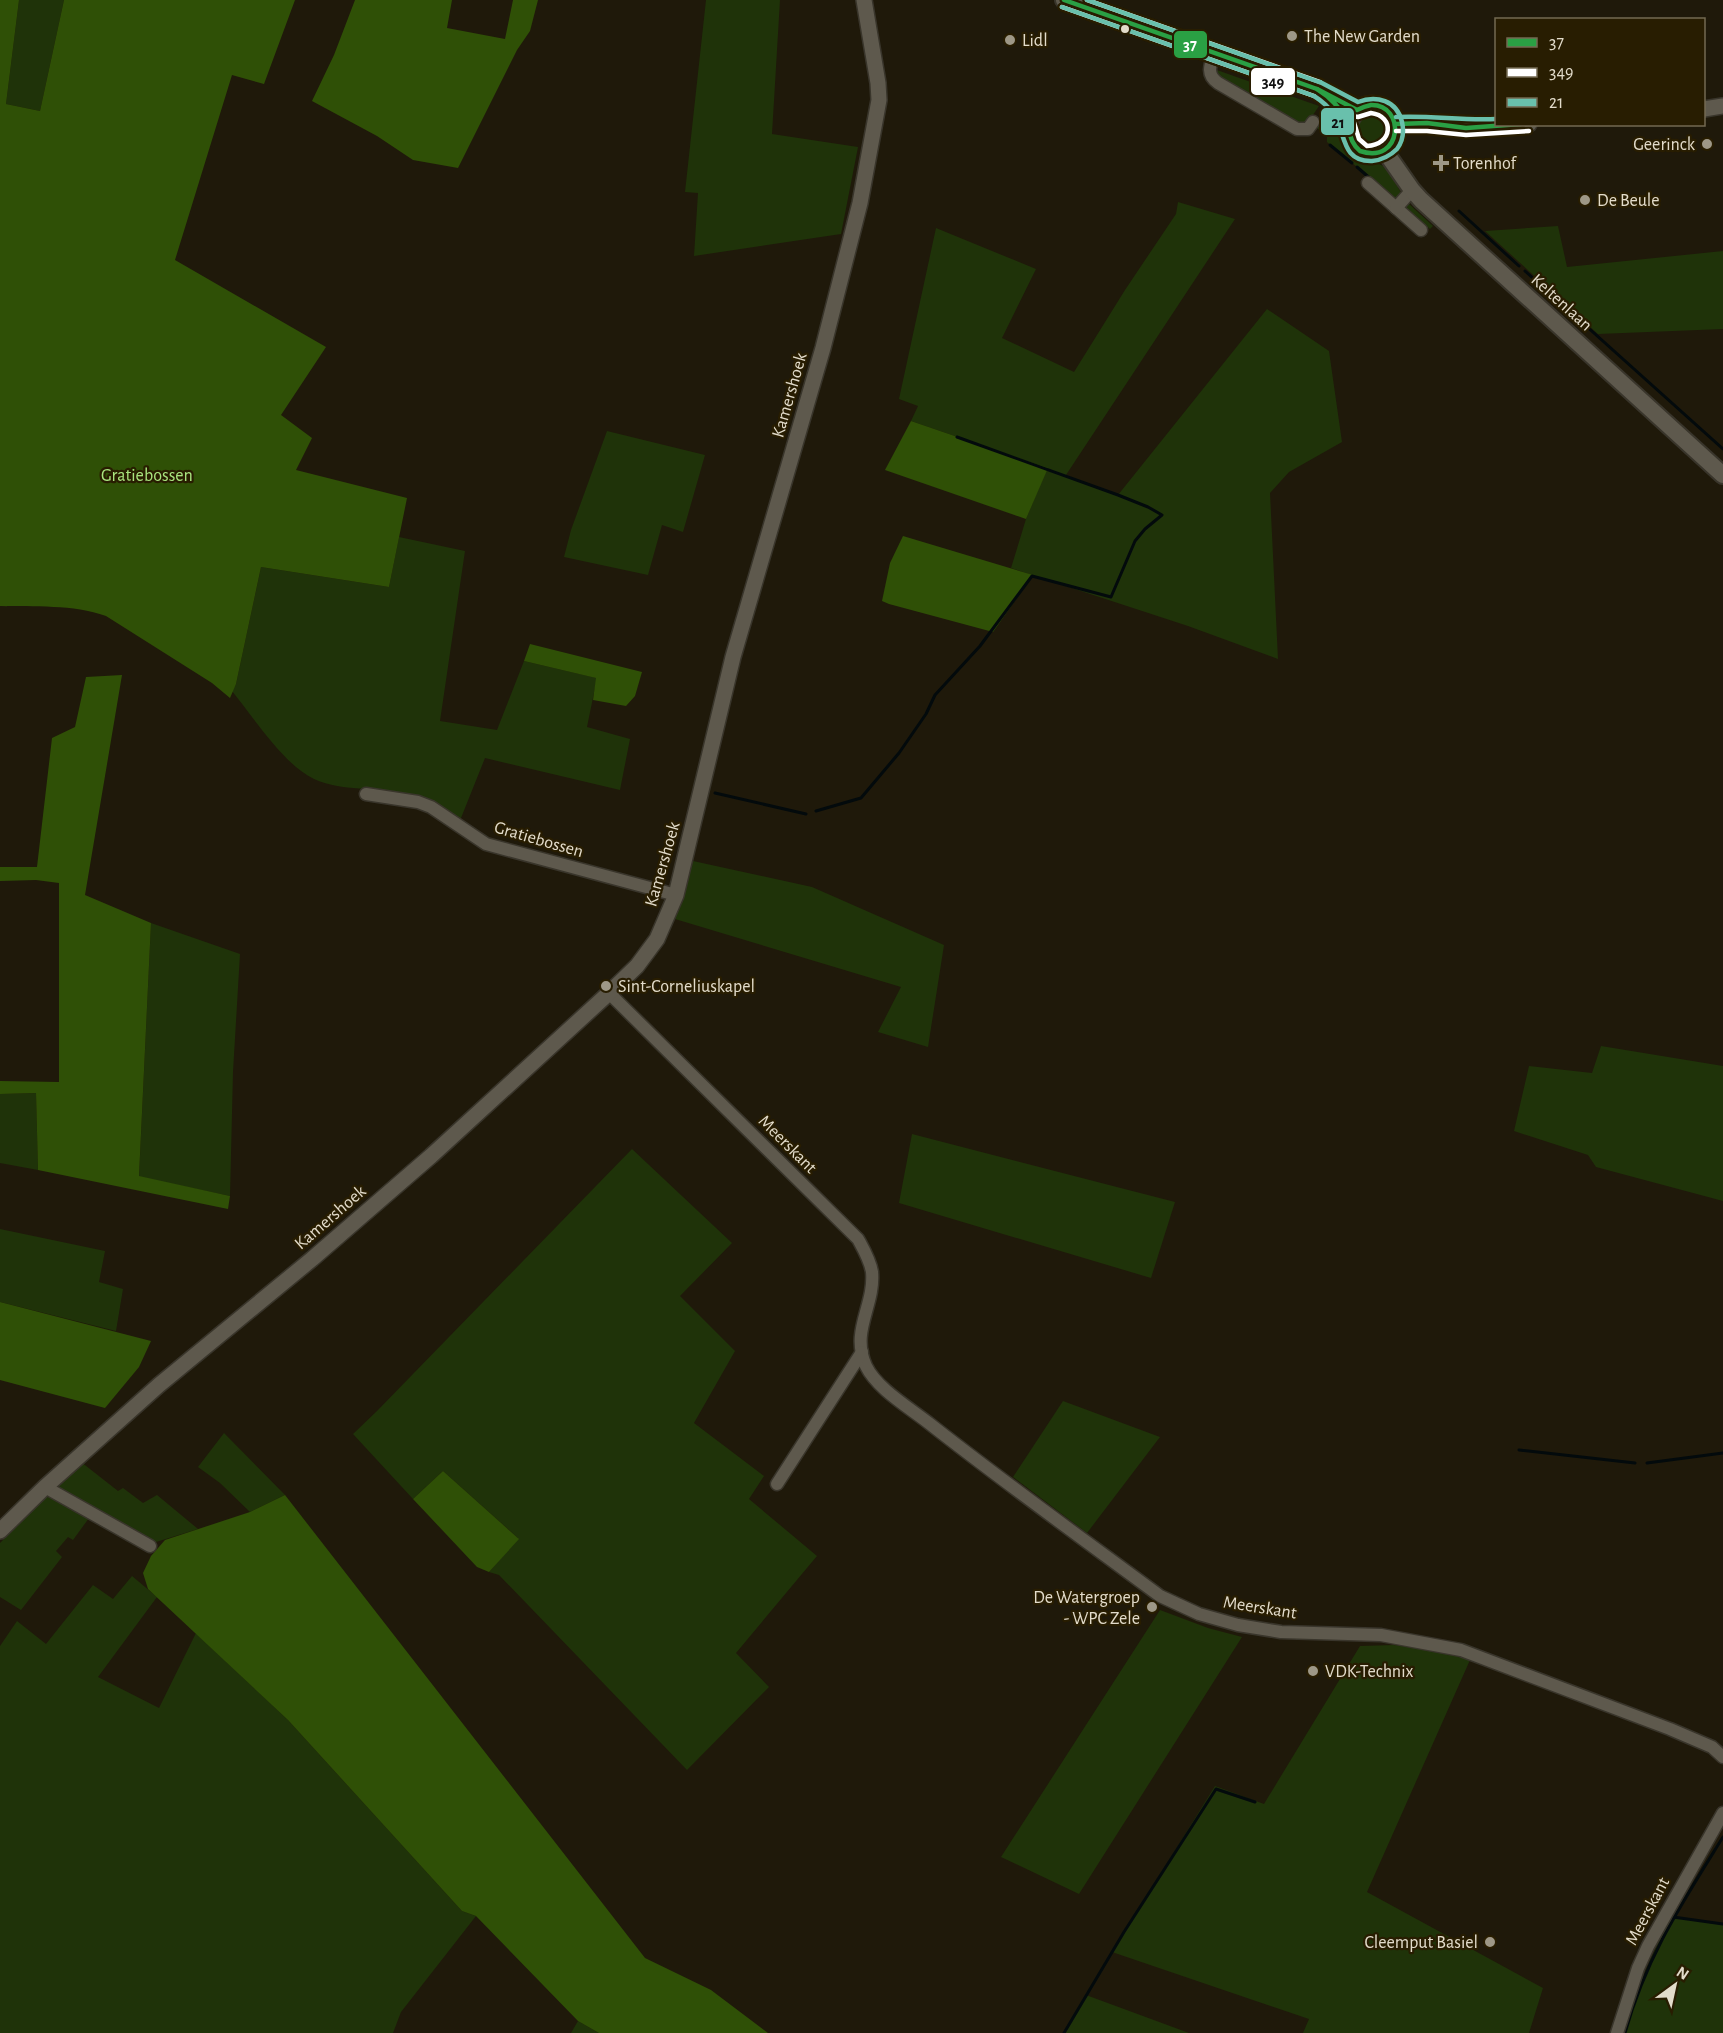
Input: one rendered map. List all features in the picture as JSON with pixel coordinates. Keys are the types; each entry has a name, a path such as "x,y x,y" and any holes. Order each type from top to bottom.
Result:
{"main road":[{"path":"1064,0 1317,89 1357,110"},
{"path":"1329,96 1345,118 1351,141 1360,150 1373,153 1384,150 1393,141 1396,124 1389,113 1382,108 1368,106 1357,110 1350,119 1348,127"},
{"name":"Keltenlaan","path":"1384,150 1412,190 1723,475"}],"street":[{"name":"Kamershoek","path":"0,1531 45,1487 176,1370 312,1259 422,1163 609,993 637,966 657,939 676,895 733,657 823,348 860,203 879,99 864,0"},
{"path":"1214,54 1210,70 1212,79 1297,129 1308,129 1313,122"},
{"path":"1705,109 1723,106"},
{"path":"1396,124 1427,123 1466,128 1498,126"},
{"path":"1368,183 1421,230"},
{"path":"1396,208 1412,190"},
{"name":"Gratiebossen","path":"366,794 418,802 431,807 486,844 676,895"},
{"name":"Meerskant","path":"609,993 858,1239 868,1257 872,1272 872,1290 860,1333 862,1352 877,1382 952,1441 1160,1596 1173,1604 1238,1625 1281,1632 1381,1635 1461,1650 1670,1729 1712,1747 1723,1757"},
{"path":"777,1484 862,1352"},
{"path":"45,1487 150,1546"},
{"name":"Meerskant","path":"1617,2033 1638,1968 1648,1946 1723,1813"}],"green space":[{"name":"Gratiebossen","path":"0,0 19,0 6,104 40,111 64,0 295,0 264,84 232,75 175,260 326,347 281,415 312,438 296,470 407,498 389,587 261,567 236,684 230,698 212,683 106,616 67,608 0,606"},
{"path":"19,0 64,0 40,111 6,104"},
{"path":"355,0 452,0 447,28 505,39 513,0 538,0 530,31 517,50 458,168 413,160 377,136 312,101 334,55"},
{"path":"706,0 780,0 772,134 858,147 841,234 694,256 698,193 685,192"},
{"path":"1214,69 1319,106 1302,127 1220,80"},
{"path":"1326,105 1334,112 1345,146 1363,159 1383,166 1389,173 1402,194 1397,200 1327,142 1327,133 1318,129 1316,123"},
{"path":"1372,115 1383,119 1387,130 1383,141 1372,145 1361,141 1357,130 1361,119"},
{"path":"1178,202 1235,219 1066,475 1118,495 1267,309 1329,351 1342,442 1289,472 1270,493 1278,659 1188,626 1011,568 1026,519 1047,468 911,421 918,406 899,399 936,228 1036,269 1002,338 1074,372 1176,214"},
{"path":"1408,203 1433,226 1430,229 1405,207"},
{"path":"1558,226 1567,267 1723,251 1723,329 1598,334 1485,231"},
{"path":"911,421 1048,468 1026,519 885,470"},
{"path":"607,431 705,455 683,532 662,525 648,575 564,557 571,530"},
{"path":"903,536 1033,575 993,632 889,604 882,601 890,563"},
{"path":"399,537 465,551 440,721 497,730 524,661 597,678 587,727 630,739 620,790 485,758 459,823 412,797 394,792 336,786 314,779 280,752 232,691 236,684 261,567 389,587"},
{"path":"530,644 642,672 635,696 626,706 593,700 596,678 524,661"},
{"path":"122,675 85,895 151,923 139,1176 230,1196 228,1209 38,1170 36,1093 0,1094 0,1081 59,1082 59,883 36,880 0,881 0,867 37,867 52,738 75,727 86,677"},
{"path":"693,861 812,887 944,945 928,1047 878,1032 901,987 675,919"},
{"path":"151,923 240,954 233,1072 230,1196 139,1177"},
{"path":"1601,1046 1723,1066 1723,1201 1596,1167 1588,1155 1514,1131 1529,1066 1592,1073"},
{"path":"36,1093 38,1170 0,1163 0,1094"},
{"path":"912,1134 1175,1202 1151,1278 899,1203"},
{"path":"632,1149 732,1243 680,1296 735,1351 694,1423 764,1476 749,1499 817,1556 736,1653 769,1687 687,1770 499,1575 489,1572 518,1538 443,1471 413,1499 353,1434"},
{"path":"0,1229 105,1251 99,1282 123,1289 116,1331 0,1302"},
{"path":"0,1302 151,1341 139,1367 105,1408 0,1380"},
{"path":"1063,1401 1160,1437 1087,1533 1013,1477"},
{"path":"224,1433 285,1495 250,1512 220,1483 198,1467"},
{"path":"81,1462 118,1491 123,1488 143,1503 157,1495 198,1529 156,1542 148,1541 53,1487"},
{"path":"443,1471 519,1539 489,1572 477,1567 413,1499"},
{"path":"49,1494 89,1518 73,1540 68,1537 56,1551 62,1557 21,1610 0,1597 0,1543"},
{"path":"285,1495 645,1958 711,1990 768,2033 599,2033 578,2021 476,1916 462,1911 288,1720 148,1589 143,1573 151,1556 165,1540 250,1512"},
{"path":"132,1576 157,1597 98,1677 159,1708 196,1633 288,1720 462,1911 476,1916 401,2012 393,2033 0,2033 0,1646 17,1621 46,1644 93,1585 113,1599"},
{"path":"1160,1610 1208,1628 1242,1637 1079,1894 1001,1857"},
{"path":"1394,1645 1442,1652 1470,1660 1367,1892 1543,1988 1529,2033 1303,2033 1309,2019 1112,1952 1215,1786 1264,1804 1360,1646"},
{"path":"1672,1917 1723,1925 1723,2033 1625,2033 1645,1973"},
{"path":"1086,1995 1189,2033 1063,2033"},
{"path":"578,2021 599,2033 571,2033"}],"waterway":[{"path":"1330,145 1352,163"},
{"path":"1357,167 1372,180"},
{"path":"1459,211 1519,266"},
{"path":"1525,271 1723,449"},
{"path":"816,811 861,798 899,753 926,714 935,695 980,646 1032,576 1111,597 1135,541 1162,515 1118,495 957,437"},
{"path":"715,793 806,814"},
{"path":"1519,1450 1635,1463"},
{"path":"1647,1463 1723,1453"},
{"path":"1064,2033 1124,1932 1216,1789 1255,1802"},
{"path":"1625,2033 1654,1955 1723,1837"},
{"path":"1673,1917 1723,1924"}],"transit line":[{"name":"37","path":"1064,0 1317,89"},
{"name":"349","path":"1087,0 1320,82"},
{"name":"21","path":"1087,0 1319,82"},
{"name":"349","path":"1062,7 1314,96"},
{"name":"21","path":"1062,7 1314,96 1330,109 1350,152 1362,160 1379,160 1389,156 1397,149 1402,139 1403,125 1396,109 1391,104 1379,99 1358,102 1320,82"},
{"name":"37","path":"1317,89 1357,110 1371,105 1382,107 1390,114 1394,123 1395,133 1392,142 1385,150 1374,153 1360,151 1352,141 1341,111 1317,89"},
{"name":"349","path":"1371,113 1384,119 1388,130 1382,141 1367,146 1359,139 1352,116 1358,117 1371,113"},
{"name":"21","path":"1396,117 1495,119"},
{"name":"37","path":"1396,124 1427,123 1466,128 1495,126"},
{"name":"349","path":"1396,131 1466,135 1529,131"}],"place":[{"name":"The New Garden","path":"1292,36"},
{"name":"Lidl","path":"1010,40"},
{"name":"Geerinck","path":"1707,144"},
{"name":"Torenhof","path":"1441,163"},
{"name":"De Beule","path":"1585,200"},
{"name":"Sint-Corneliuskapel","path":"606,986"},
{"name":"De Watergroep - WPC Zele","path":"1152,1607"},
{"name":"VDK-Technix","path":"1313,1671"},
{"name":"Cleemput Basiel","path":"1490,1942"}]}
